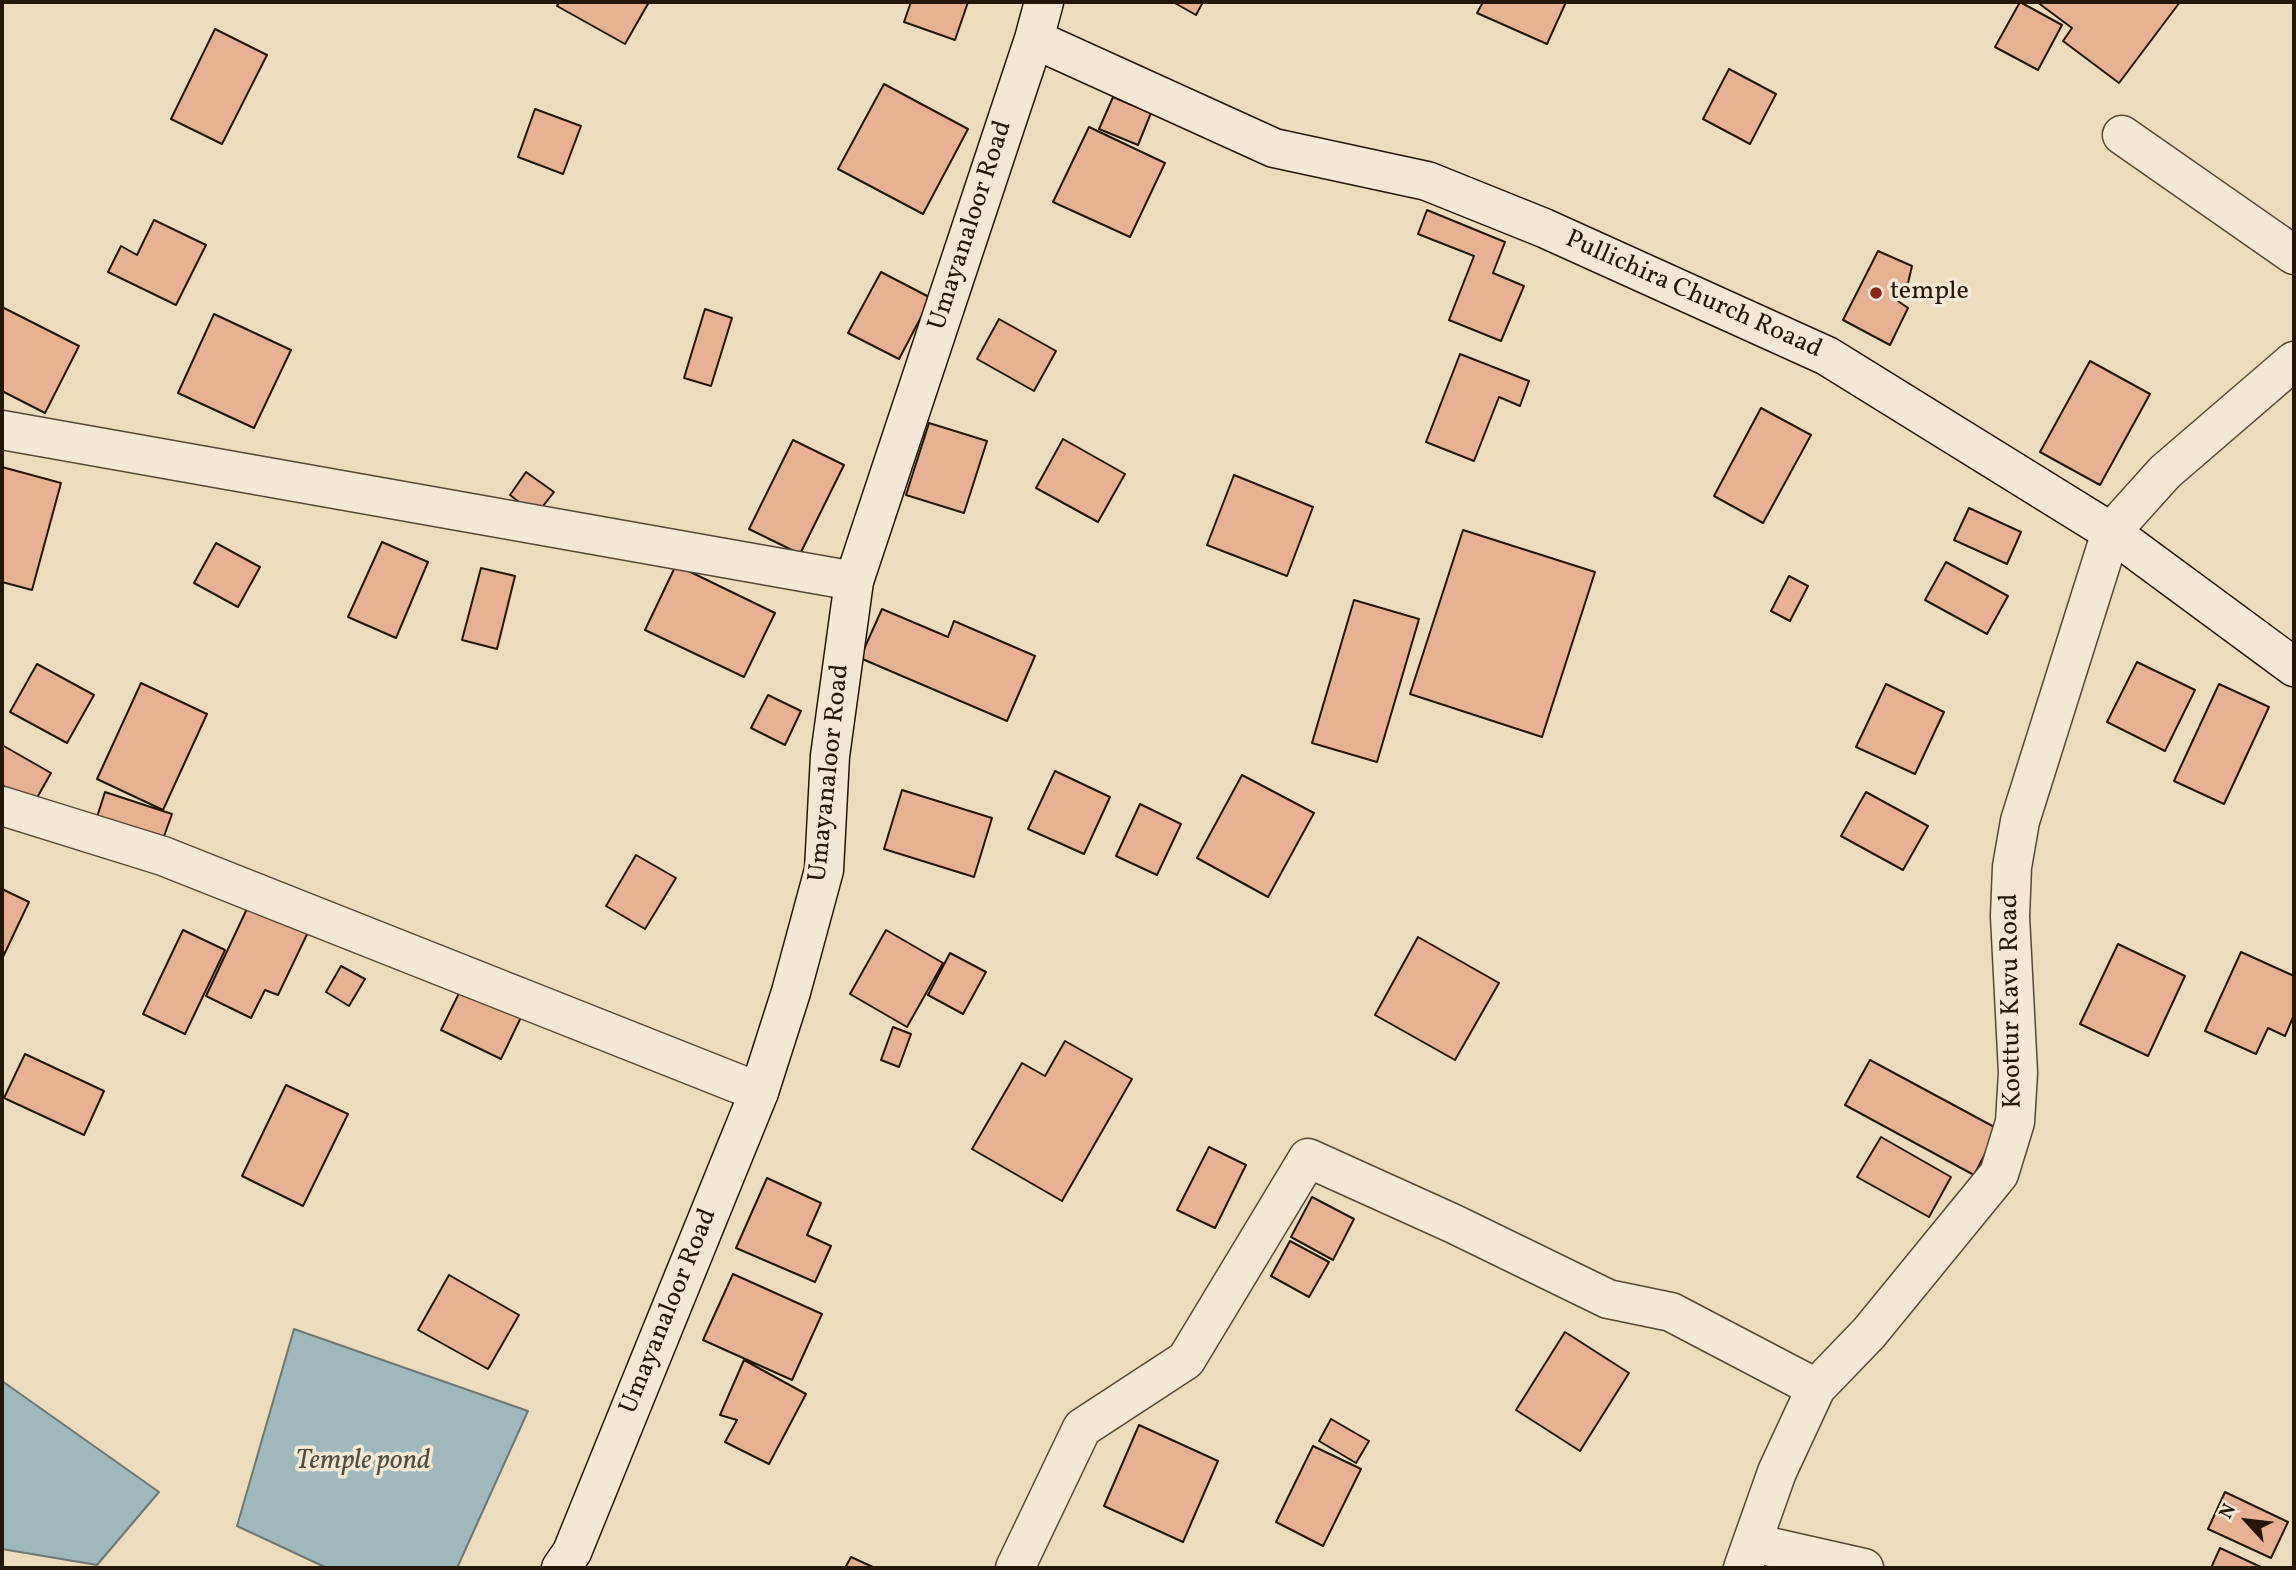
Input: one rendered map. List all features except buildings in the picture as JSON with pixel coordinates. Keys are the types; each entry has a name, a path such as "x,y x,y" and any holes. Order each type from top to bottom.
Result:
{"street":[{"name":"Umayanaloor Road","path":"561,1568 572,1552 759,1092 792,992 824,870 830,757 854,581 1044,2"},
{"name":"Pullichira Church Roaad","path":"1034,39 1274,148 1427,181 1518,218 1827,356 2111,532 2294,667"},
{"path":"2122,135 2294,255"},
{"path":"2111,532 2165,472 2294,361"},
{"path":"2,430 854,581"},
{"name":"Koottur Kavu Road","path":"1748,1556 1777,1472 1816,1388 1870,1333 1999,1174 2015,1122 2018,1073 2010,916 2012,867 2020,821 2111,532"},
{"path":"2,806 163,856 759,1092"},
{"path":"1015,1568 1082,1428 1186,1360 1308,1158 1454,1224 1608,1299 1671,1312 1816,1388"},
{"path":"1748,1556 1864,1568"}],"water":[{"name":"Temple pond","path":"294,1329 528,1411 457,1568 327,1568 237,1526"},
{"path":"2,1381 159,1492 97,1565 2,1549"}],"place":[{"name":"temple","path":"1876,293"}]}
